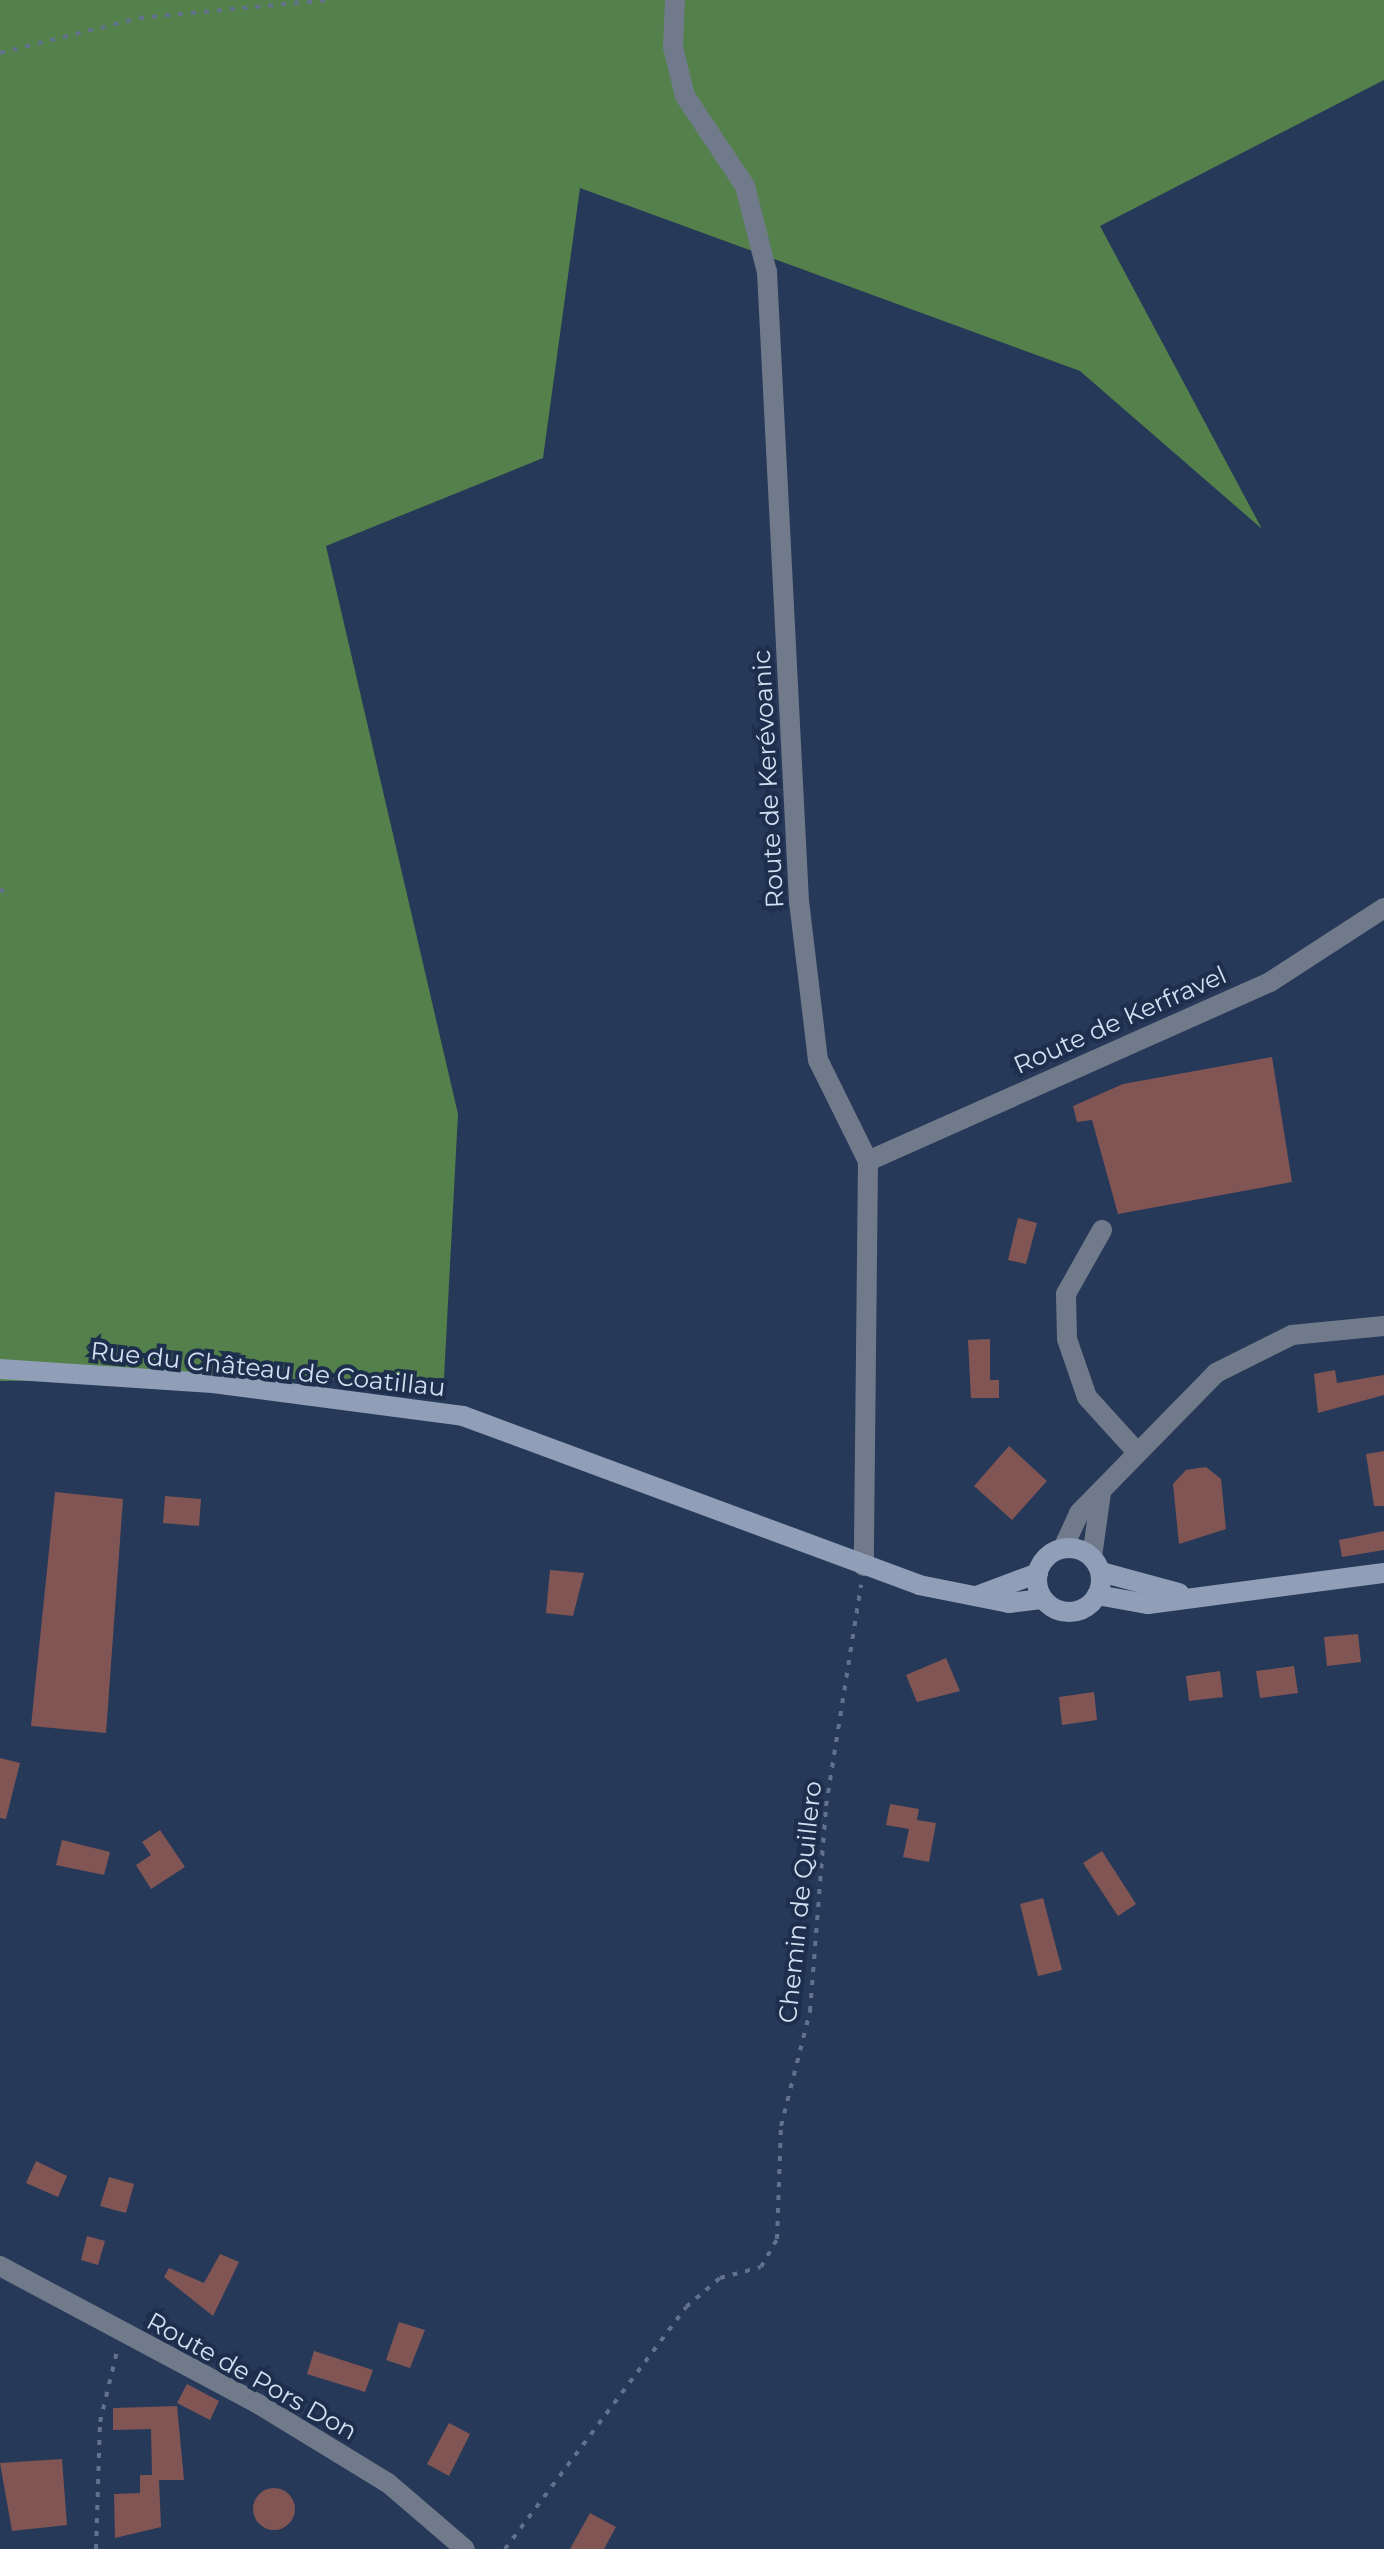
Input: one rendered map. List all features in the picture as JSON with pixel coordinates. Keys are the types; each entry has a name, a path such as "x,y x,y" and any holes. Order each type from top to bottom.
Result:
{"main road":[{"name":"Rue du Château de Coatillau","path":"0,1369 213,1383 464,1416 864,1566 974,1596 1044,1598"},
{"path":"974,1596 1038,1573 1064,1548 1096,1564 1191,1594"},
{"path":"1096,1564 1097,1596"},
{"path":"1038,1573 1044,1598 1065,1611 1097,1596 1148,1604 1191,1594 1384,1574"}],"street":[{"name":"Route de Kerévoanic","path":"675,0 673,48 685,96 745,186 767,272 801,918 818,1060 868,1162 864,1566"},
{"name":"Route de Kerfravel","path":"868,1162 1270,982 1384,908"},
{"path":"1102,1230 1066,1294 1067,1339 1080,1386 1136,1451"},
{"path":"1064,1548 1080,1512 1216,1373 1292,1335 1384,1326"},
{"path":"1096,1564 1102,1490"},
{"name":"Route de Pors Don","path":"0,2266 388,2483 465,2549"}],"path":[{"path":"0,54 139,18 326,0"},
{"name":"Chemin de Quillero","path":"505,2549 686,2307 720,2278 762,2267 777,2238 781,2126 810,2011 826,1806 864,1566"},
{"path":"96,2549 100,2422 125,2333"}],"green space":[{"path":"0,0 1384,0 1384,80 1100,226 1262,529 1080,371 580,188 543,458 326,546 458,1114 444,1378 0,1381"}],"building":[{"path":"1272,1057 1292,1182 1118,1214 1092,1120 1077,1122 1073,1106 1123,1084"},
{"path":"1018,1218 1037,1223 1026,1264 1008,1260"},
{"path":"990,1339 990,1380 999,1380 999,1398 971,1398 968,1340"},
{"path":"1335,1370 1337,1383 1384,1375 1384,1395 1318,1413 1314,1374"},
{"path":"1009,1446 1047,1481 1012,1520 974,1486"},
{"path":"1384,1451 1384,1506 1374,1506 1366,1454"},
{"path":"1206,1467 1221,1479 1226,1529 1179,1544 1173,1484 1186,1470"},
{"path":"55,1492 123,1499 106,1733 31,1726"},
{"path":"165,1496 201,1499 199,1526 163,1523"},
{"path":"1384,1531 1384,1550 1342,1557 1339,1540"},
{"path":"550,1570 584,1573 573,1616 546,1613"},
{"path":"1358,1634 1361,1662 1327,1666 1324,1637"},
{"path":"946,1658 960,1691 917,1702 906,1675"},
{"path":"1294,1666 1298,1693 1260,1698 1256,1671"},
{"path":"1220,1671 1223,1697 1189,1701 1186,1676"},
{"path":"1094,1692 1097,1720 1062,1725 1059,1697"},
{"path":"0,1758 20,1763 6,1819 0,1818"},
{"path":"890,1804 919,1809 917,1820 936,1823 929,1862 903,1857 909,1829 886,1825"},
{"path":"160,1830 185,1867 151,1889 136,1865 151,1855 142,1842"},
{"path":"62,1840 110,1852 104,1875 56,1865"},
{"path":"1102,1851 1136,1904 1118,1916 1083,1863"},
{"path":"1043,1898 1062,1970 1038,1976 1020,1904"},
{"path":"36,2161 67,2176 58,2197 26,2183"},
{"path":"109,2177 134,2184 126,2213 100,2206"},
{"path":"87,2236 105,2241 98,2265 81,2260"},
{"path":"220,2254 239,2262 213,2316 164,2277 169,2268 204,2283"},
{"path":"399,2322 425,2330 410,2368 386,2360"},
{"path":"314,2351 373,2370 365,2392 307,2374"},
{"path":"187,2384 219,2401 210,2420 177,2403"},
{"path":"177,2406 184,2480 159,2480 161,2527 115,2538 114,2494 140,2493 140,2475 152,2475 151,2429 113,2430 113,2408"},
{"path":"449,2423 470,2434 449,2476 427,2464"},
{"path":"62,2459 67,2525 12,2531 0,2463"},
{"path":"274,2488 289,2494 295,2509 289,2524 274,2530 259,2524 253,2509 259,2494"},
{"path":"590,2513 616,2527 604,2549 570,2549"}]}
